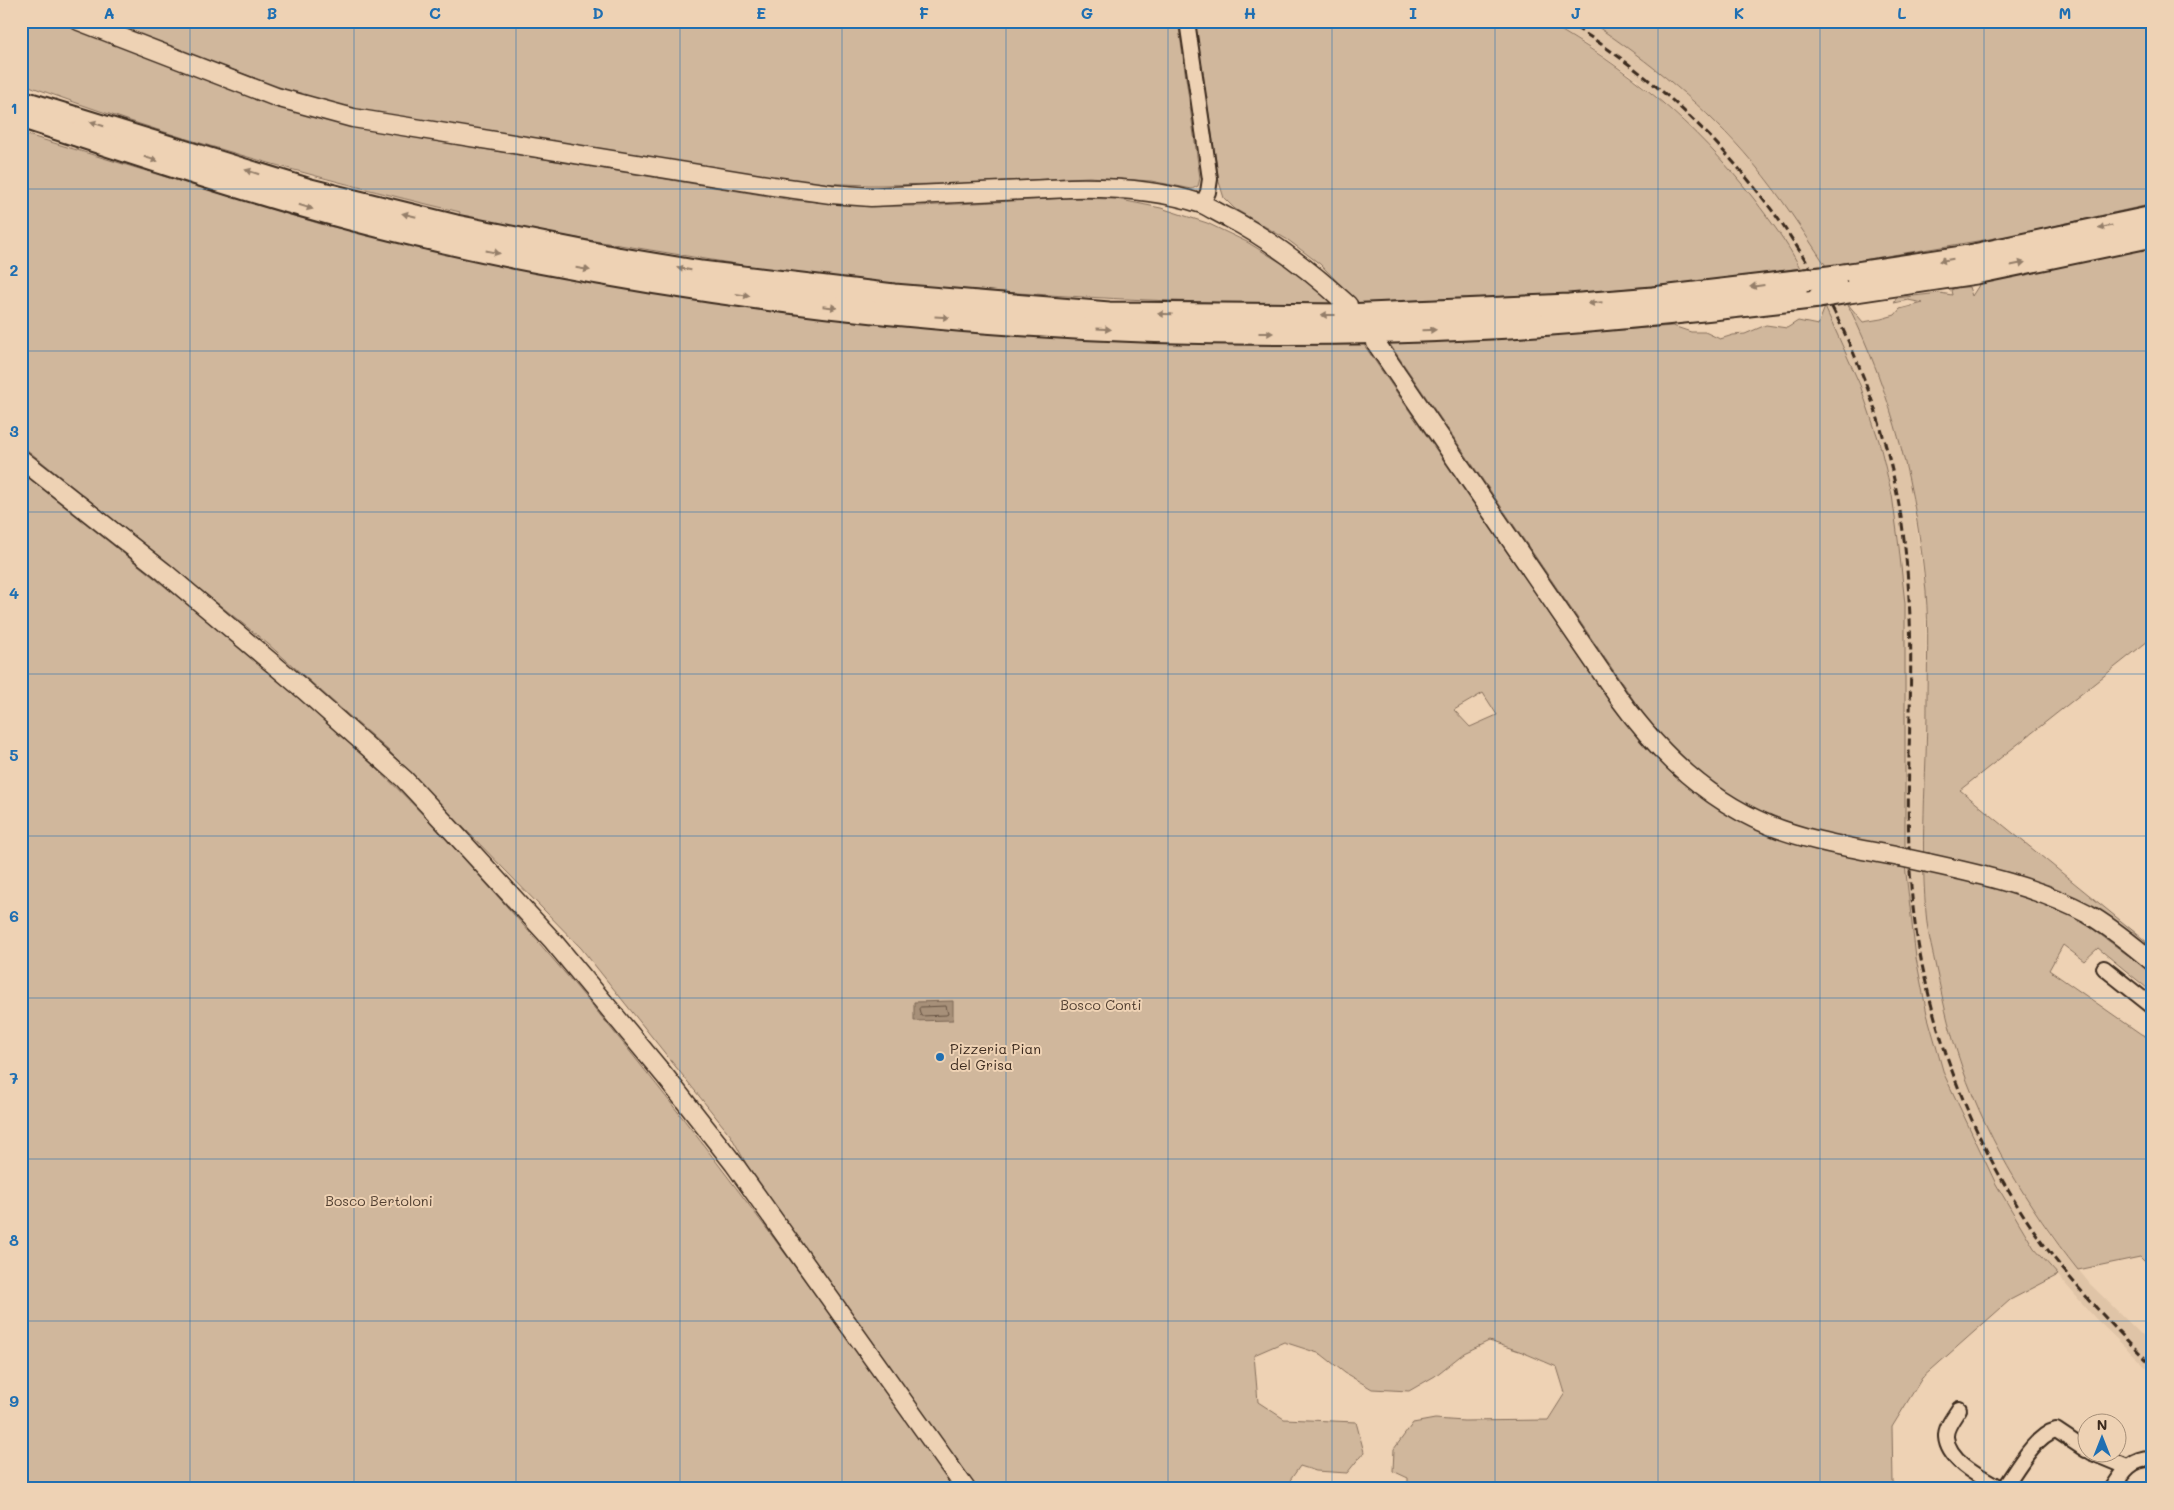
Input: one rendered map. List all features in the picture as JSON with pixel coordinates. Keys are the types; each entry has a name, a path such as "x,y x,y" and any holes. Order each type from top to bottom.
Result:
{"highway":[{"path":"21,101 454,234"},
{"path":"21,117 310,209 454,234 536,252 691,270 783,292 1111,330 1231,334 1351,333 1490,328 1622,318 1818,297 1843,284 2153,217"},
{"path":"894,305 1109,313 1346,315 1569,305 1652,298 1805,280 1843,284 1976,273 2153,236"}],"main road":[{"path":"79,21 276,97 353,118 417,129 831,194 871,197 1100,187 1153,193 1202,204 1241,225 1287,254 1318,277 1348,305"},
{"path":"1376,343 1619,698 1659,748 1701,786 1734,808 1770,826 1814,839 1998,878 2042,892 2097,920 2153,962"},
{"path":"21,459 164,572 304,690 404,779 554,941 665,1076 734,1164 966,1489"}],"street":[{"path":"1187,21 1210,179 1208,192 1202,204"},
{"path":"2104,968 2153,1007"},
{"path":"1959,1409 1951,1422 1946,1436 1950,1448 1956,1457 2002,1489 2047,1432 2056,1430 2076,1443"},
{"path":"2112,1489 2127,1467 2139,1460 2153,1459"},
{"path":"2115,1462 2127,1467"}],"shaded area":[{"path":"1545,21 1589,21 1628,47 1668,78 1711,118 1753,163 1791,212 1826,266 1869,345 1886,393 1908,470 1926,593 1927,705 1922,869 1928,926 1942,999 1957,1053 1978,1106 2004,1158 2050,1235 2090,1284 2153,1346 2153,1374 2095,1318 2034,1248 1996,1184 1944,1074 1927,1014 1916,958 1905,865 1905,604 1892,495 1879,441 1860,385 1825,307 1791,251 1683,120 1635,78 1584,43"}],"green space":[{"name":"Bosco Conti","path":"21,21 57,21 275,105 381,132 792,200 869,206 920,206 1069,198 1116,199 1161,208 1207,223 1247,242 1298,273 1332,304 1223,303 1004,292 895,284 893,314 987,332 1118,341 1364,345 1617,712 1674,776 1723,811 1900,857 1899,848 1817,833 1774,820 1733,797 1694,771 1661,740 1389,343 1526,337 1673,326 1691,332 1705,332 1720,339 1745,334 1766,325 1787,328 1798,321 1818,325 1825,307 1860,385 1879,441 1892,495 1905,604 1905,865 1916,958 1927,1014 1944,1074 1996,1184 2034,1248 2058,1275 2010,1300 1922,1378 1892,1427 1893,1482 1903,1489 1408,1489 1408,1478 1393,1471 1394,1449 1413,1423 1435,1419 1464,1421 1548,1420 1565,1393 1557,1367 1522,1352 1489,1341 1464,1353 1435,1376 1409,1391 1372,1389 1345,1373 1321,1354 1284,1342 1254,1355 1258,1402 1284,1419 1356,1422 1364,1452 1347,1473 1316,1471 1300,1466 1286,1486 1277,1489 976,1489 748,1167 731,1136 581,948 389,751 268,644 21,445 21,133 324,225 450,252 460,212 349,185 183,138 21,83","holes":["540,232 785,272 538,243","1483,693 1497,715 1470,727 1454,710"]},
{"path":"100,21 1178,21 1200,178 1198,186 1192,189 1151,181 1089,177 947,184 871,185 816,183 370,114 320,102"},
{"path":"1195,21 1545,21 1633,79 1684,122 1731,171 1754,199 1785,241 1800,268 1718,280 1576,293 1358,303 1320,264 1288,240 1235,209 1224,198 1219,182"},
{"path":"1589,21 2153,21 2153,204 2014,235 1826,266 1773,188 1716,123 1697,104 1655,69"},
{"path":"2153,247 2153,637 1960,790 2153,947 2153,953 2083,903 2049,885 1976,865 1928,855 2078,918 2153,974 2153,993 2098,948 2084,961 2063,945 2049,970 2141,1034 2153,1040 2153,1270 2140,1257 2078,1270 2024,1194 1993,1139 1967,1081 1945,1010 1927,923 1925,896 1923,841 1928,634 1922,554 1909,480 1900,443 1877,372 1847,303 1863,322 1881,319 1895,315 1900,309 1923,303 1908,300 1894,303 1896,298 1940,293 1952,295 1951,290 1959,287 1969,287 1972,296 1981,282"},
{"name":"Bosco Bertoloni","path":"21,472 290,690 375,767 444,836 569,978 685,1120 795,1266 956,1489 21,1489"}],"water":[{"path":"953,1001 953,1020 914,1021 914,1002"}],"railway":[{"path":"1565,21 1627,63 1683,110 1735,164 1780,222 1820,285 1853,352 1879,422 1897,494 1904,540 1911,659 1908,825 1910,866 1913,908 1919,949 1939,1031 1952,1072 1986,1150 2029,1224 2077,1286 2153,1366"}],"place":[{"name":"Pizzeria Pian del Grisa","path":"940,1057"}]}
